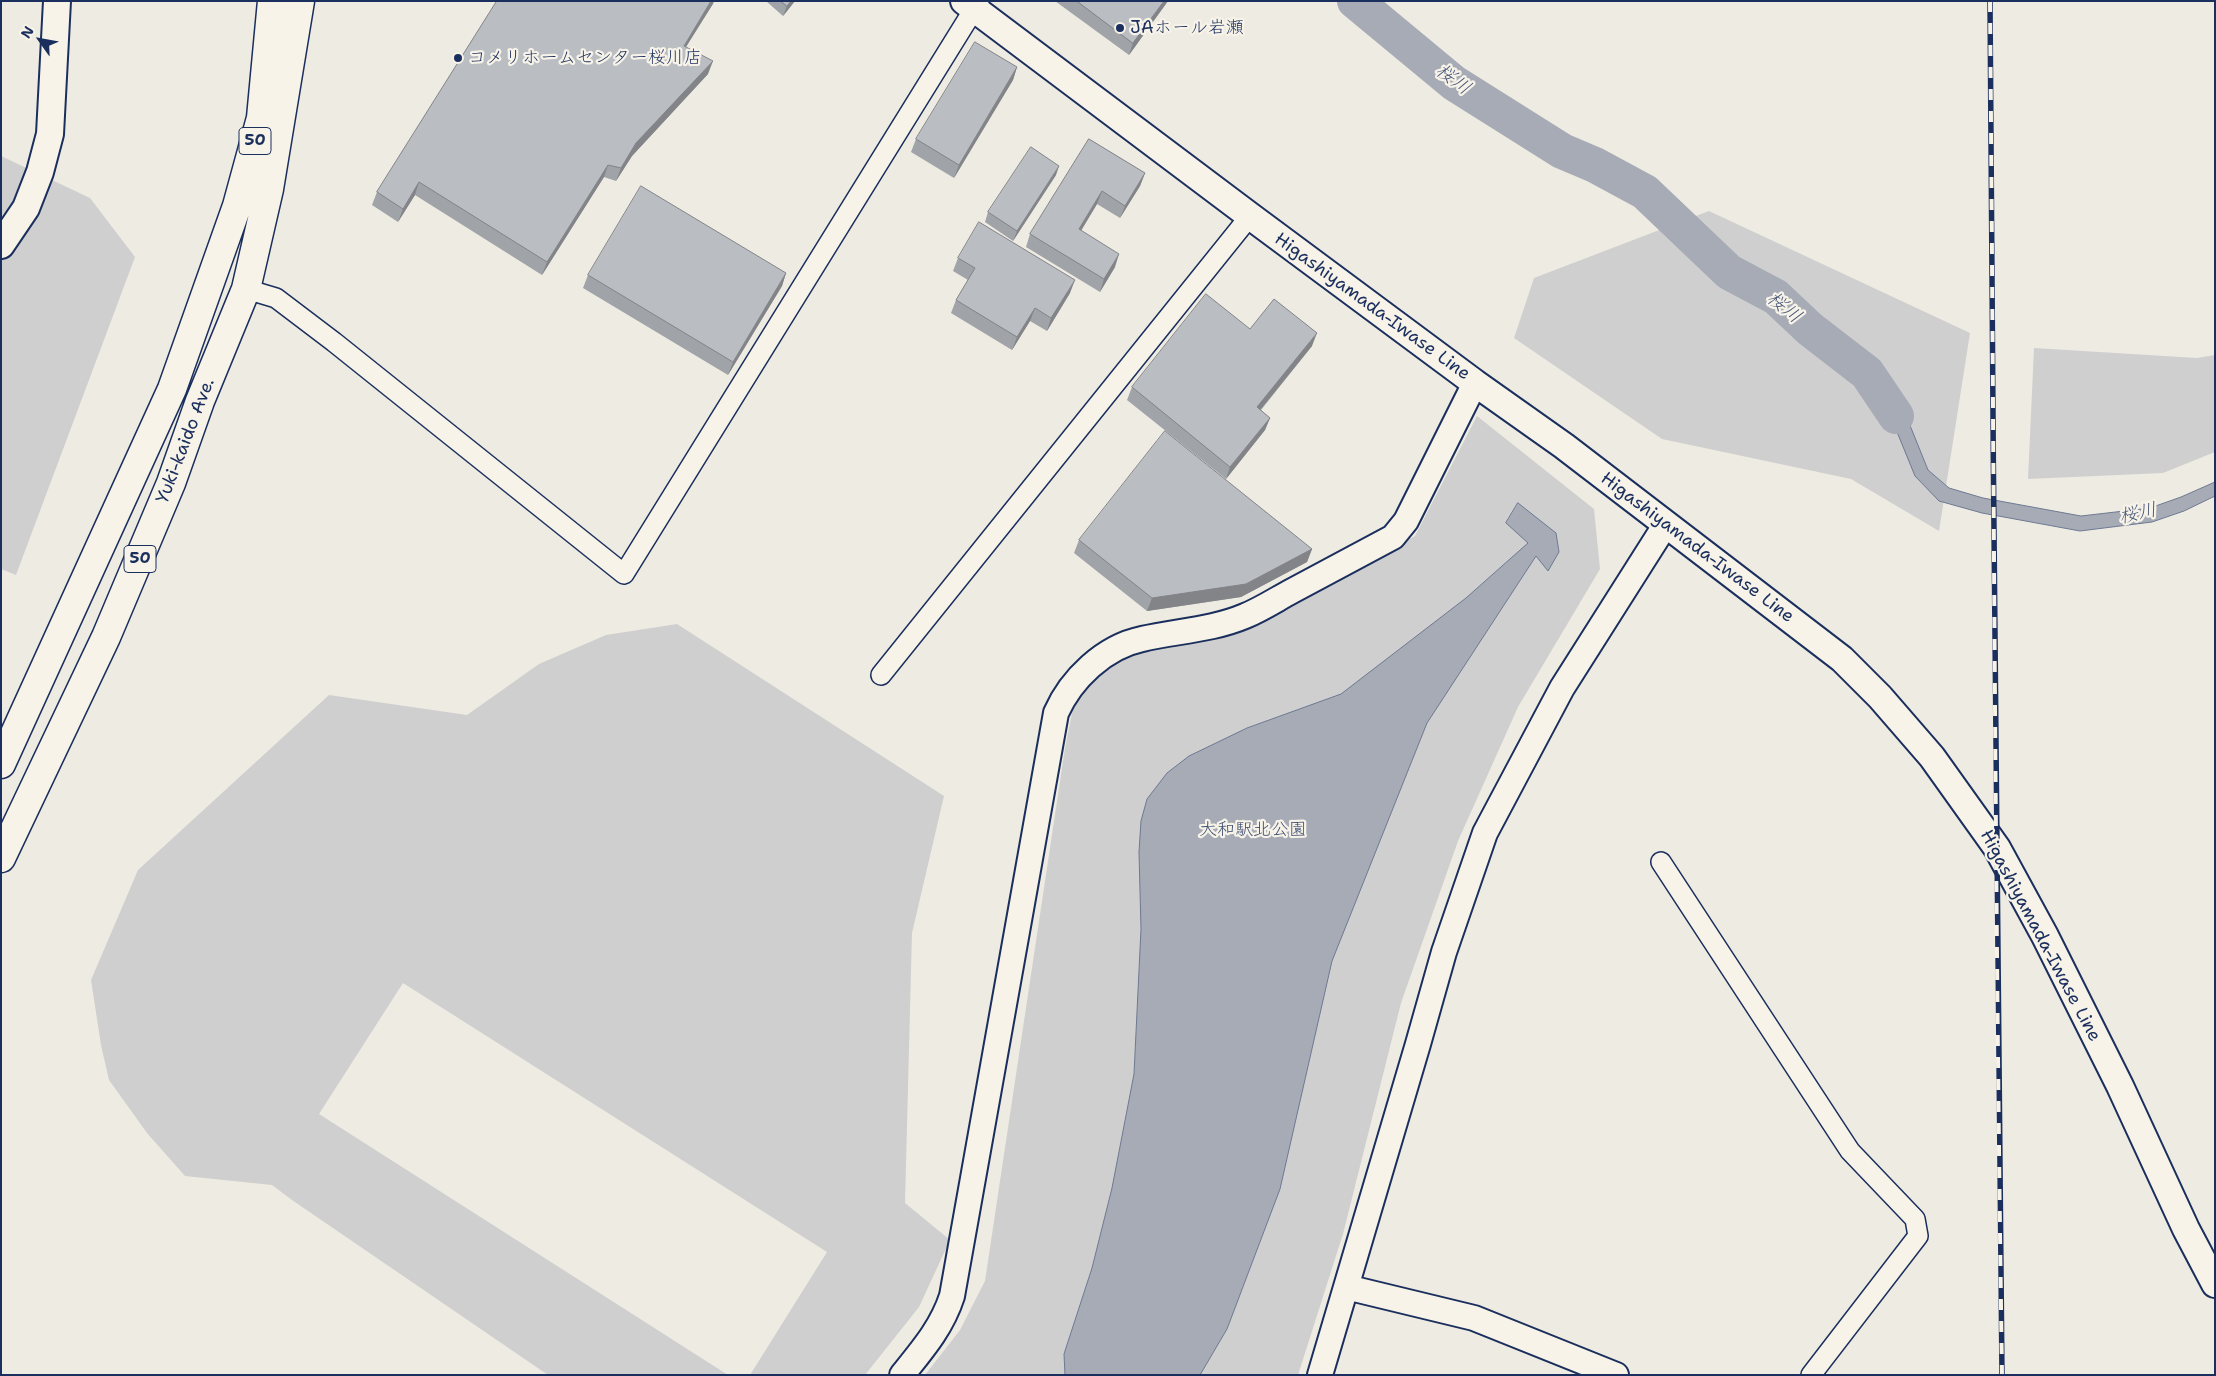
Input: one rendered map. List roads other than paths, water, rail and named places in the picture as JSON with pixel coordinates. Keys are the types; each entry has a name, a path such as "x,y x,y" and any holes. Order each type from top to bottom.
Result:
{"highway":[{"name":"Yuki-kaido Ave.","path":"1,764 179,372 236,206 261,118 272,1"},
{"name":"Yuki-kaido Ave.","path":"1,858 106,637 171,483 200,401 246,289 269,189 300,1"}],"main road":[{"path":"1,245 26,208 40,172 50,134 57,1"},
{"name":"Higashiyamada-Iwase Line","path":"972,4 1250,216 1475,383 1564,446 1842,659 1880,697 1932,757 1997,848 2045,936 2120,1086 2186,1229 2215,1284"}],"street":[{"path":"246,289 276,298 334,342 624,574 972,4"},
{"path":"881,675 1250,216"},
{"path":"902,1375 937,1331 946,1316 952,1296 1056,713 1064,696 1078,678 1096,662 1121,646 1140,639 1215,626 1246,616 1392,537 1406,522 1475,383"},
{"path":"1320,1375 1444,952 1485,833 1562,688 1666,524"},
{"path":"1661,862 1850,1151 1915,1219 1918,1236 1811,1375"},
{"path":"1346,1287 1474,1318 1616,1375"}],"water":[{"path":"1873,369 1907,418 1928,470 1949,488 1983,498 2081,516 2150,508 2215,482 2215,496 2184,511 2152,522 2080,531 1982,513 1939,501 1915,476 1895,427 1861,379"},
{"path":"1518,503 1556,533 1559,552 1548,571 1536,556 1427,723 1332,961 1280,1189 1227,1329 1200,1375 1065,1375 1064,1354 1092,1268 1112,1188 1134,1074 1141,929 1139,852 1141,821 1147,799 1167,773 1189,756 1247,728 1341,694 1466,598 1528,543 1506,523"}],"waterway":[{"name":"桜川","path":"1355,1 1454,83 1562,151 1595,165 1645,192 1729,272 1776,297 1810,329 1867,373 1896,416"}],"railway":[{"path":"1990,1 1996,860 2002,1375"}],"place":[{"name":"JAホール岩瀬","path":"1120,28"},
{"name":"コメリホームセンター桜川店","path":"458,58"}],"park label":[{"name":"大和駅北公園","path":"1253,830"}]}
